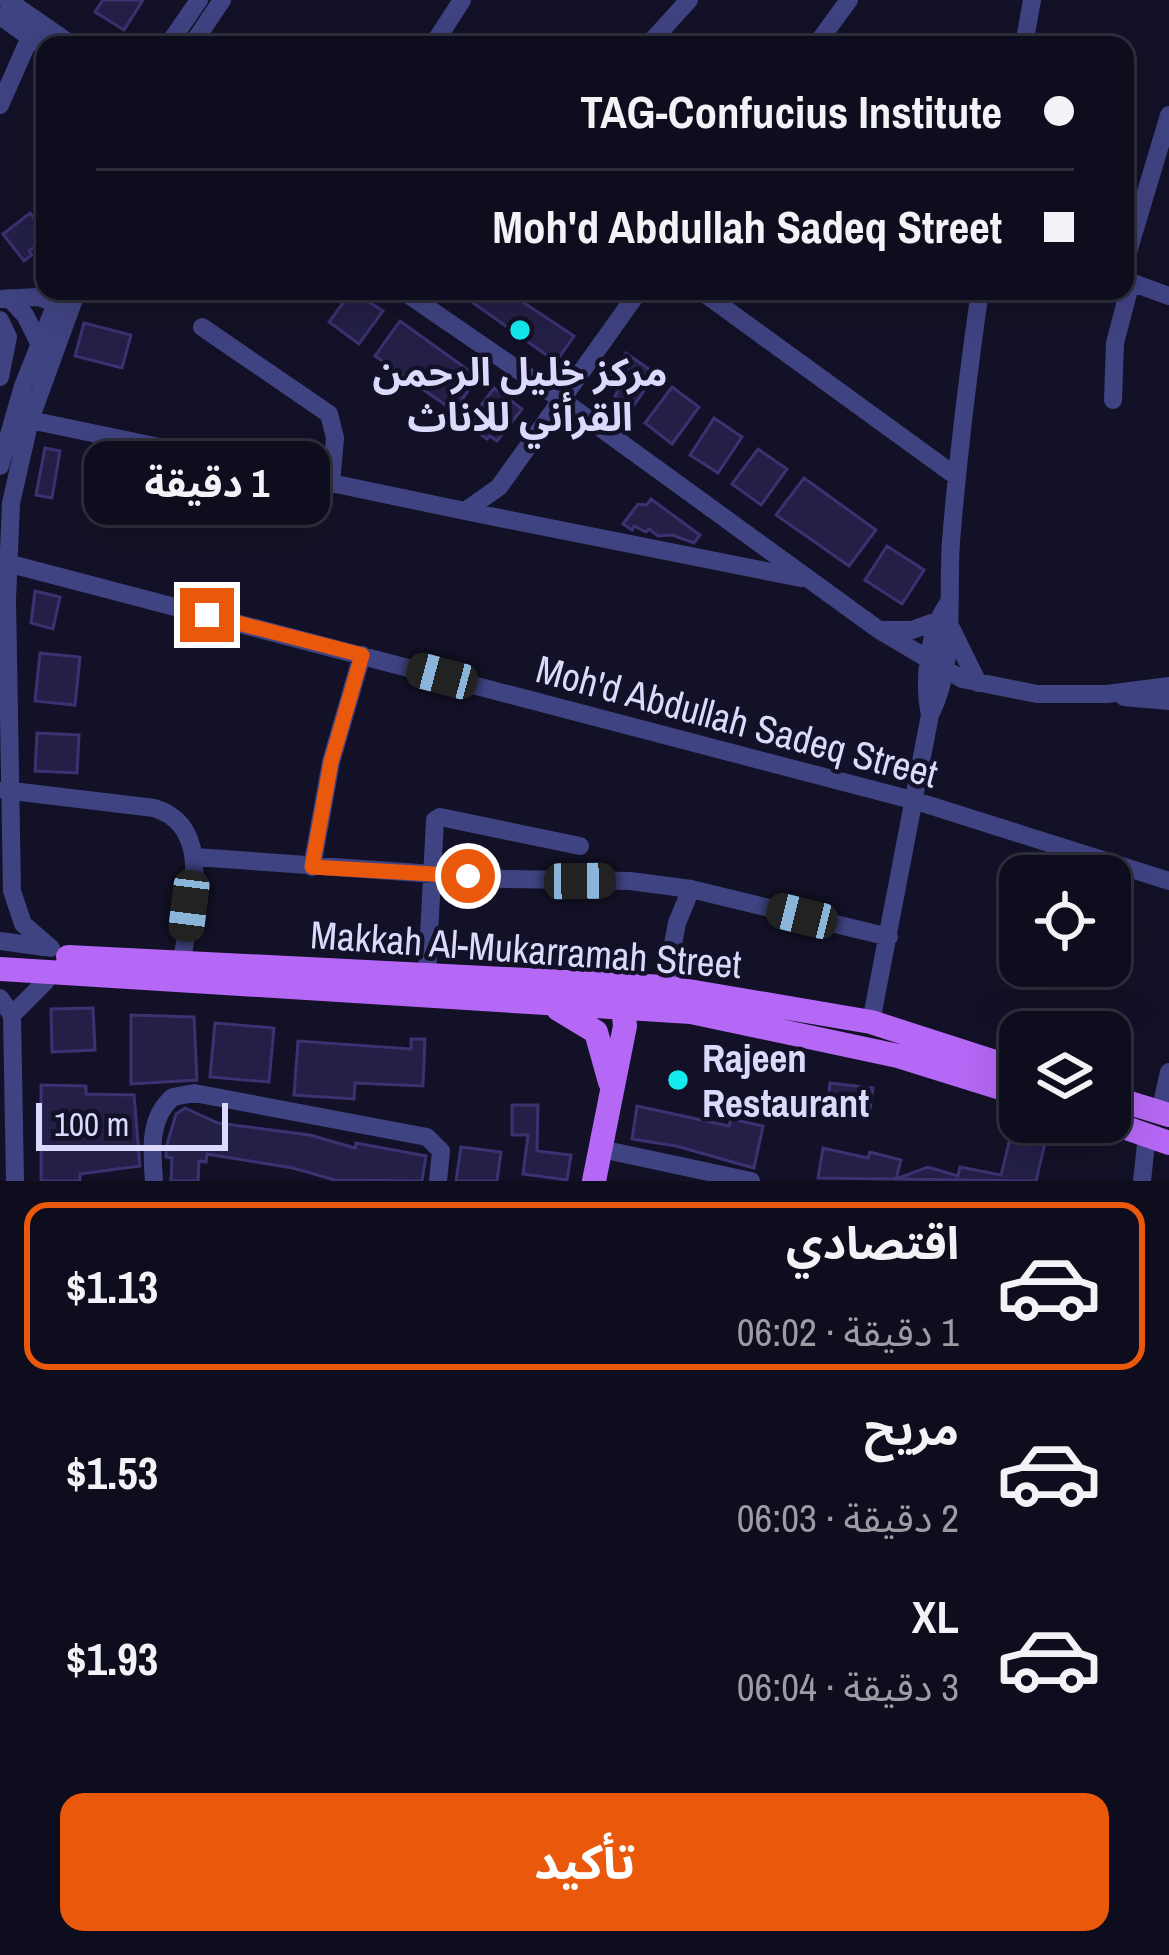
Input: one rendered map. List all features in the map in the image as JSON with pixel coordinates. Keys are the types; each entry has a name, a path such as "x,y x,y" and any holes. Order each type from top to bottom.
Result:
{"main road":[{"name":"Makkah Al-Mukarramah Street","path":"0,954 91,967 550,1005 665,987 871,1022 999,1063"},
{"name":"Makkah Al-Mukarramah Street","path":"0,969 182,961 427,973 621,995 850,1044 999,1088"},
{"path":"594,1181 624,1036 621,995"},
{"path":"550,1005 596,1032 611,1084"},
{"path":"611,1084 628,1044 643,1028 692,1012"},
{"path":"1131,1103 1165,1114"}],"street":[{"path":"7,0 59,36"},
{"path":"174,36 199,0"},
{"path":"198,36 222,0"},
{"path":"439,36 462,0"},
{"path":"656,36 689,0"},
{"path":"823,36 849,0"},
{"path":"1026,36 1032,0"},
{"path":"0,16 36,41"},
{"path":"168,36 180,26"},
{"path":"2,94 36,43"},
{"path":"1134,232 1169,116"},
{"path":"1134,283 1169,296"},
{"path":"5,298 36,297"},
{"path":"5,298 25,315 39,343"},
{"path":"0,466 57,300"},
{"path":"51,948 23,924 14,904 6,790 7,563 14,481 30,420 74,300"},
{"path":"416,300 879,630 938,665 978,683 1037,694 1107,694 1169,701"},
{"path":"465,511 499,487 634,300"},
{"path":"712,300 957,477"},
{"path":"871,1022 916,801 930,715 926,695 938,665 979,300"},
{"path":"1113,400 1115,343 1124,300"},
{"path":"0,320 8,337 0,377"},
{"path":"202,327 328,414 335,438 332,485"},
{"path":"30,420 647,550 807,579"},
{"name":"Moh'd Abdullah Sadeq Street","path":"7,563 916,801 1169,881"},
{"path":"879,630 913,630 945,617"},
{"path":"945,617 978,683"},
{"path":"312,867 331,762 362,655"},
{"path":"1107,694 1169,686"},
{"path":"6,790 154,808 168,812 187,829 195,857 182,961"},
{"path":"427,973 433,823 440,817 580,846"},
{"path":"195,857 433,874 631,881 691,890 890,937"},
{"path":"665,987 677,923 691,890"},
{"name":"Makkah Al-Mukarramah Street","path":"0,941 51,948 91,967"},
{"name":"Makkah Al-Mukarramah Street","path":"0,980 46,981 91,967"},
{"path":"12,1015 46,981"},
{"path":"0,998 12,1015 15,1181"},
{"path":"1165,1114 1169,1072"},
{"path":"154,1181 156,1120 173,1097 194,1093 427,1137 441,1151 438,1181"},
{"path":"1142,1181 1158,1139"},
{"path":"601,1149 749,1181"}],"building":[{"path":"103,0 143,0 124,30 95,12"},
{"path":"30,213 36,221 32,255 24,261 3,234"},
{"path":"345,300 366,300 383,311 359,344 329,322"},
{"path":"520,300 574,336 556,362 472,302"},
{"path":"400,321 478,377 454,411 375,356"},
{"path":"84,323 131,335 122,368 75,356"},
{"path":"626,353 656,374 632,408 606,382"},
{"path":"672,387 699,407 672,444 645,423"},
{"path":"494,388 522,409 497,441 467,424"},
{"path":"714,418 742,437 718,473 690,455"},
{"path":"45,448 60,451 52,498 36,495"},
{"path":"758,449 787,469 761,505 732,484"},
{"path":"804,478 876,530 849,566 776,515"},
{"path":"651,499 700,535 694,543 623,524 638,504 647,505"},
{"path":"887,546 924,570 902,604 865,580"},
{"path":"35,591 60,597 53,629 31,623"},
{"path":"40,653 80,657 75,705 35,701"},
{"path":"37,733 79,735 77,773 35,771"},
{"path":"93,1008 95,1050 52,1052 51,1009"},
{"path":"131,1015 194,1017 197,1080 131,1084"},
{"path":"215,1023 274,1028 269,1082 210,1077"},
{"path":"411,1039 425,1039 423,1086 355,1083 354,1099 294,1095 298,1041 411,1049"},
{"path":"830,1083 873,1088 869,1116 831,1111"},
{"path":"41,1085 86,1086 86,1094 134,1095 140,1166 80,1174 80,1181 41,1181"},
{"path":"512,1105 538,1105 537,1151 571,1155 567,1180 523,1174 528,1135 512,1135"},
{"path":"637,1106 729,1126 731,1119 763,1126 754,1168 632,1139"},
{"path":"185,1108 218,1123 426,1156 422,1181 335,1180 207,1154 206,1162 199,1161 198,1181 171,1181 172,1158 166,1157 166,1148 176,1114"},
{"path":"1009,1143 1045,1143 1036,1181 818,1178 823,1148 901,1160 896,1179 928,1167 958,1176 960,1167 1001,1175"},
{"path":"461,1147 501,1152 497,1181 456,1181"}],"place":[{"name":"مركز خليل الرحمن القرأني للاناث","path":"520,330"},
{"name":"Rajeen Restaurant","path":"678,1080"}],"route":[{"path":"207,615 362,655 331,762 312,867 468,876"}]}
